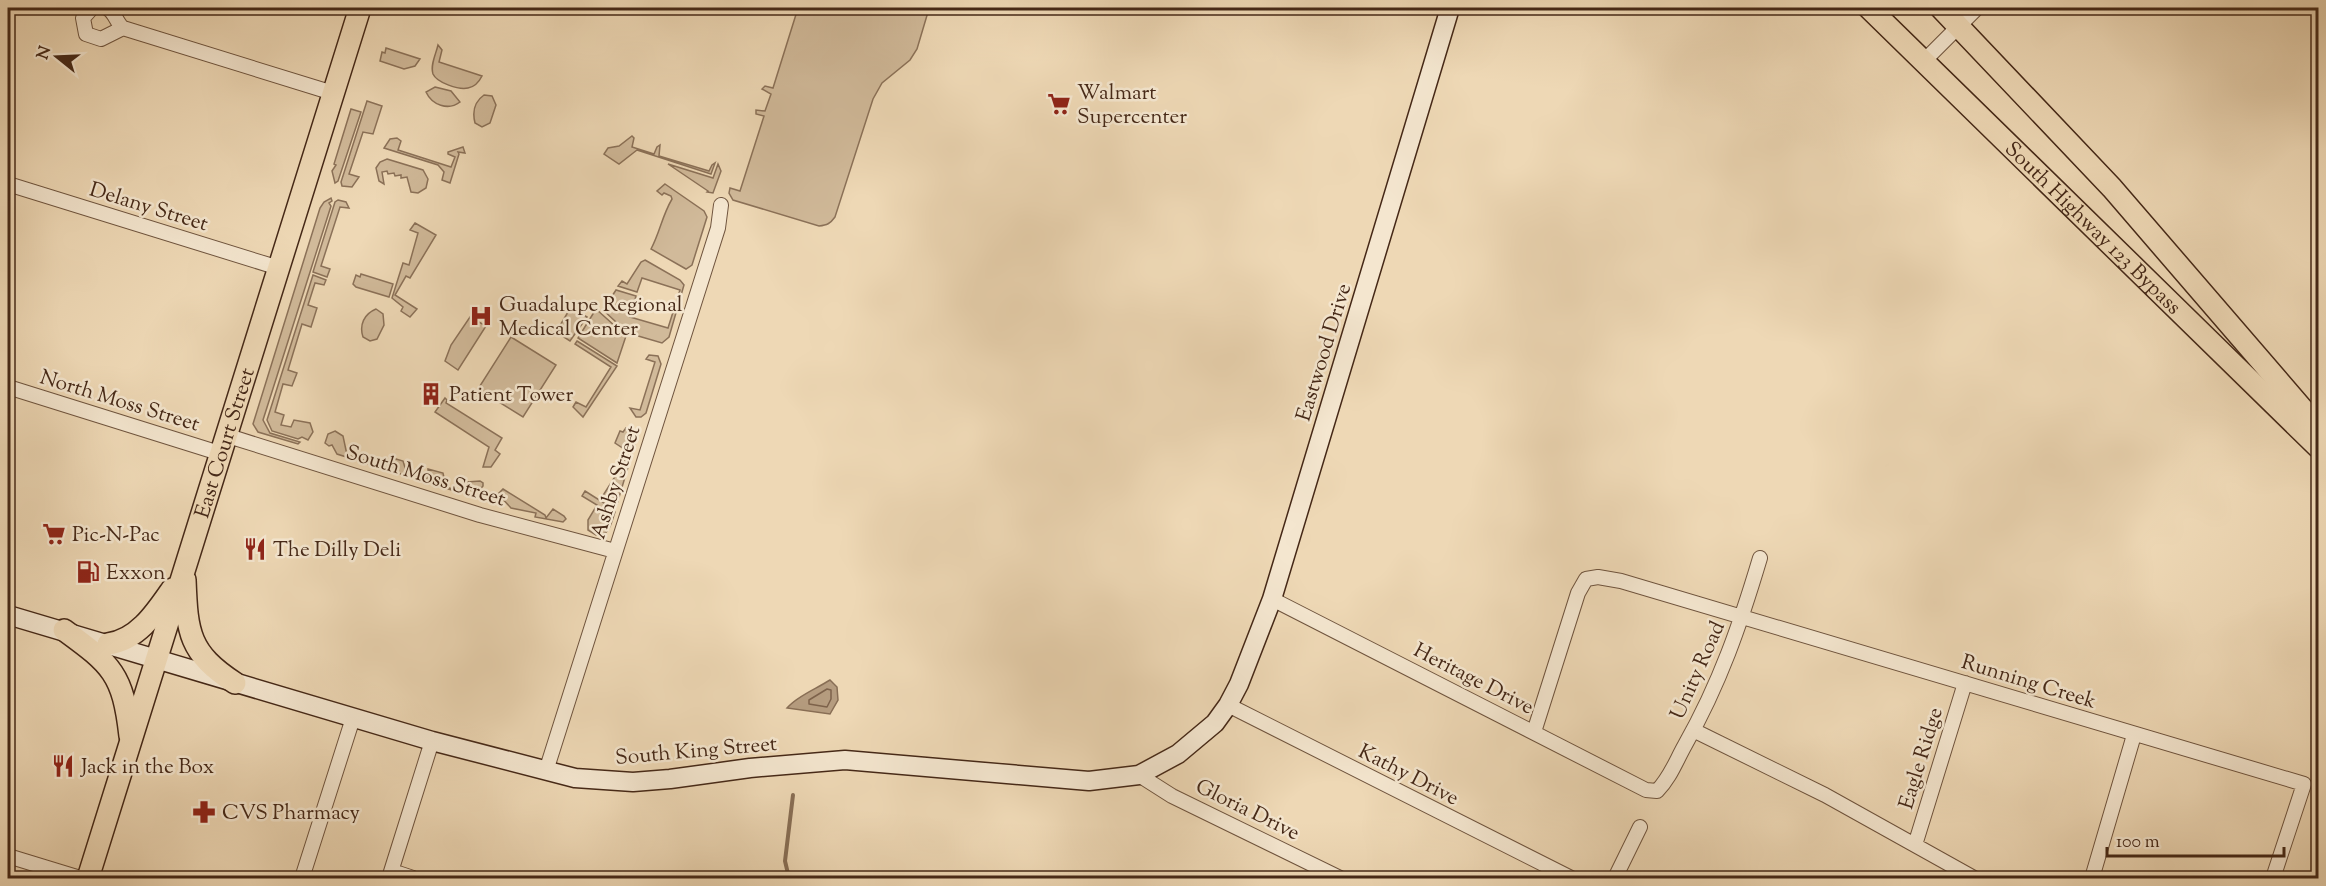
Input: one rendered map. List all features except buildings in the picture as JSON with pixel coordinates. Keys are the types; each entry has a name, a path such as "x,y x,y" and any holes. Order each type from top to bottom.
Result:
{"main road":[{"name":"East Court Street","path":"88,879 360,8"},
{"name":"Eastwood Drive","path":"1228,705 1249,663 1272,599 1450,8"},
{"name":"South Highway 123 Bypass","path":"1869,8 2319,447"},
{"name":"South Highway 123 Bypass","path":"1941,8 2112,188 2319,427"},
{"path":"108,644 128,638 145,624 159,608 185,568"},
{"path":"185,568 190,633 195,646 207,662 235,683"},
{"name":"South King Street","path":"8,615 432,741 575,778 633,782 750,768 845,760 893,762 1053,780 1098,781 1139,775 1178,754 1215,723 1228,705"},
{"path":"64,630 98,655 115,676 125,704 131,741"}],"street":[{"path":"92,8 83,18 86,34 101,39 123,28"},
{"path":"107,8 123,28 333,93"},
{"path":"1923,62 1977,8"},
{"name":"Delany Street","path":"8,184 279,268"},
{"name":"Ashby Street","path":"546,771 718,228 722,205"},
{"name":"North Moss Street","path":"8,387 222,444"},
{"name":"South Moss Street","path":"222,444 615,551"},
{"name":"Unity Road","path":"1657,791 1666,782 1728,658 1760,558"},
{"name":"Running Creek","path":"1534,732 1578,593 1586,579 1598,577 1621,581 1742,619 2304,784 2273,879"},
{"name":"Heritage Drive","path":"1272,599 1646,790 1657,791"},
{"name":"Eagle Ridge","path":"1915,845 1965,683"},
{"name":"Kathy Drive","path":"1228,705 1571,879"},
{"path":"302,879 353,718"},
{"path":"1693,730 1825,795 1974,879"},
{"path":"2092,879 2134,735"},
{"path":"413,879 390,875 432,741"},
{"name":"Gloria Drive","path":"1139,775 1172,796 1340,879"},
{"path":"1615,879 1641,827"},
{"path":"8,856 81,879"}],"shaded area":[{"path":"798,8 927,8 928,12 917,49 910,60 882,83 873,99 835,217 828,224 819,226 733,200 729,193 730,188 740,191 764,116 756,114 756,110 765,111 771,94 762,89 765,86 773,88"},
{"path":"438,45 442,50 439,62 482,76 478,82 470,87 459,88 443,83 435,77 432,67"},
{"path":"386,48 420,59 415,66 404,69 380,61 382,52 385,53"},
{"path":"435,87 451,91 460,102 450,106 436,103 426,92"},
{"path":"484,95 492,96 496,105 490,123 482,127 475,123 474,111 476,104"},
{"path":"367,101 382,106 373,134 363,132 349,174 359,177 352,187 342,186 341,182"},
{"path":"351,109 361,112 338,181 335,183 332,171 336,165 334,164"},
{"path":"632,136 634,138 632,147 654,154 660,145 659,156 709,171 715,163 711,174 637,150 619,164 604,154 608,148 619,146"},
{"path":"397,138 401,141 398,150 451,167 455,157 448,152 463,147 465,153 458,152 450,183 442,180 444,172 438,165 384,148 390,139"},
{"path":"387,159 423,170 428,179 426,188 418,193 411,192 407,177 401,178 401,175 388,174 387,171 382,172 384,184 379,181 376,168 380,162"},
{"path":"668,164 713,178 718,164 721,171 713,193 707,192"},
{"path":"665,184 704,211 707,217 692,265 686,269 651,249 672,199 671,196 664,193 662,195 657,191"},
{"path":"331,198 332,201 329,203 331,206 263,420 270,433 300,442 298,444 258,432 253,424 320,208"},
{"path":"338,200 346,202 349,208 340,207 321,266 330,269 327,277 313,272 335,202"},
{"path":"415,223 436,235 410,278 406,276 395,295 417,309 410,317 401,311 403,307 392,298 403,263 409,265 418,233 410,230"},
{"path":"645,260 680,280 684,285 669,337 662,343 628,333 603,310 616,290 636,296 630,317 668,328 680,290 642,278 637,292 618,286 622,281 627,284 641,262"},
{"path":"361,274 393,284 389,297 356,287 353,284 356,275 360,277"},
{"path":"313,275 326,280 324,285 315,283 308,305 317,308 311,327 302,324 288,370 297,373 292,386 283,384 275,412 284,415 281,425 291,427 294,420 310,423 313,432 308,440 272,431 267,420"},
{"path":"571,307 587,317 570,341 556,332"},
{"path":"376,309 383,314 384,325 377,339 370,341 363,337 362,324 368,314"},
{"path":"596,309 626,336 617,363 578,338"},
{"path":"470,317 486,326 458,370 445,361 451,345"},
{"path":"511,337 556,365 523,417 478,389"},
{"path":"577,341 617,366 583,417 573,407 576,402 586,407 611,367 575,344"},
{"path":"649,355 658,356 661,364 646,413 641,417 636,417 630,408 640,410 655,362 646,359"},
{"path":"445,398 446,403 502,438 495,450 500,454 491,467 483,467 489,447 435,412"},
{"path":"626,428 634,431 631,433 636,432 637,437 617,504 614,504 602,497 630,453 615,443 620,431 623,432"},
{"path":"335,431 343,436 347,455 389,468 394,467 393,458 403,461 407,474 423,479 428,478 428,469 443,473 446,487 462,492 468,490 467,482 480,481 483,486 475,495 471,490 461,493 337,454 332,445 325,443 328,434"},
{"path":"503,489 545,515 546,518 553,509 566,519 563,522 535,517 536,513 511,508 498,494"},
{"path":"585,491 615,512 609,528 601,535 588,530 588,520 597,505 582,496"}],"water":[{"path":"830,680 837,687 838,700 830,714 787,708 801,696"}],"waterway":[{"path":"789,878 785,861 793,795"}],"place":[{"name":"Walmart Supercenter","path":"1059,104"},
{"name":"Guadalupe Regional Medical Center","path":"481,316"},
{"name":"Patient Tower","path":"431,394"},
{"name":"Pic-N-Pac","path":"54,534"},
{"name":"The Dilly Deli","path":"255,549"},
{"name":"Exxon","path":"88,572"},
{"name":"Jack in the Box","path":"63,766"},
{"name":"CVS Pharmacy","path":"204,812"}]}
